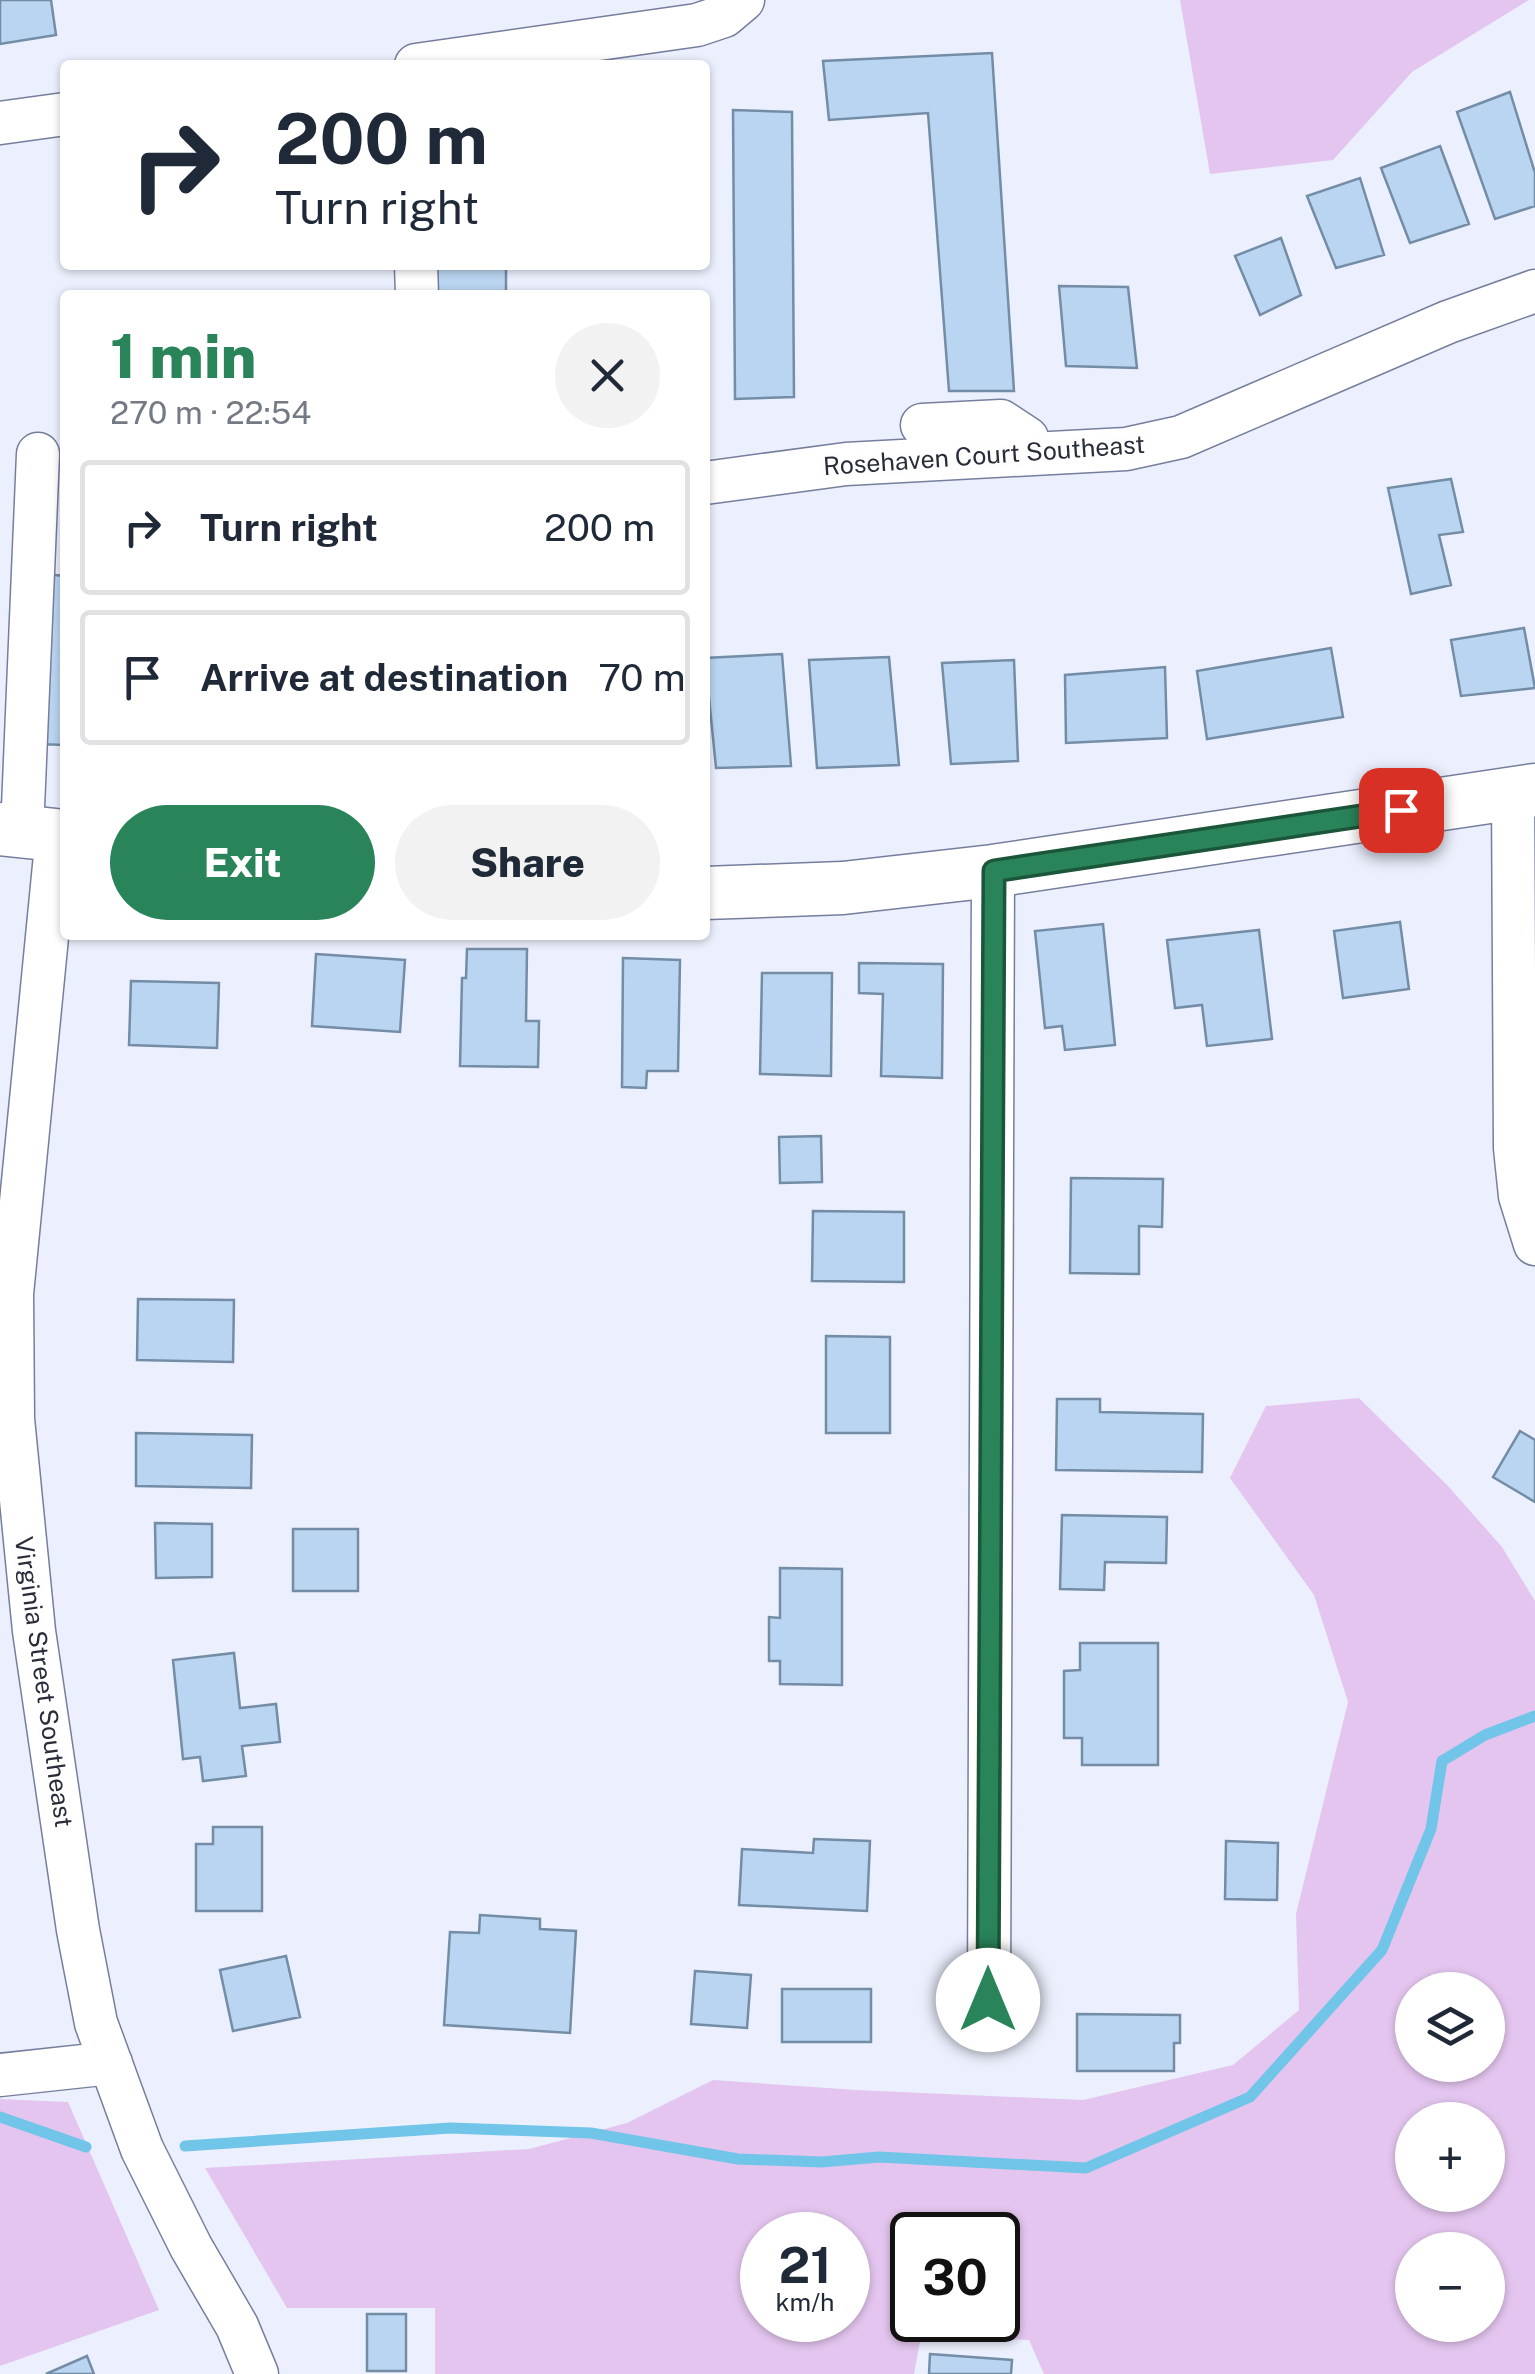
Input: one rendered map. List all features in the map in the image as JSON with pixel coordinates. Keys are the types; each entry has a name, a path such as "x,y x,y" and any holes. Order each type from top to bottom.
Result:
{"main road":[{"path":"710,893 843,888 994,871 1524,792"}],"street":[{"path":"454,60 697,25 724,16 743,0"},
{"path":"0,124 60,115"},
{"name":"Rosehaven Court Southeast","path":"710,482 846,464 1126,449 1181,436 1448,322 1535,291"},
{"path":"922,425 1001,420 1027,438 1029,454"},
{"name":"Virginia Street Southeast","path":"38,454 36,832 12,1294 12,1419 34,1631 78,1930 96,2023 142,2149 237,2326 256,2374"},
{"path":"1524,792 1516,1148 1520,1196 1535,1244"},
{"path":"988,2000 994,871"},
{"path":"0,2076 111,2062"}],"shaded area":[{"path":"1180,0 1529,0 1412,72 1333,160 1210,174"},
{"path":"1359,1398 1448,1486 1502,1547 1535,1601 1535,2374 1044,2374 1029,2340 1020,2340 1020,2212 890,2212 890,2342 920,2342 914,2374 435,2374 435,2308 287,2308 205,2168 529,2149 627,2123 713,2080 1083,2100 1233,2065 1299,2010 1296,1914 1348,1702 1314,1595 1230,1478 1266,1406"},
{"path":"0,2099 68,2102 159,2310 0,2366"}],"building":[{"path":"0,0 51,0 56,35 0,44"},
{"path":"992,53 1014,391 949,391 928,113 829,120 823,61"},
{"path":"1510,92 1535,173 1535,206 1495,219 1457,112"},
{"path":"733,110 792,112 794,397 735,399"},
{"path":"1440,146 1469,224 1410,243 1381,168"},
{"path":"1360,178 1384,255 1336,268 1307,196"},
{"path":"1281,238 1301,295 1260,315 1235,256"},
{"path":"427,270 506,270 506,290 427,290"},
{"path":"1059,286 1128,287 1137,368 1066,366"},
{"path":"1451,479 1463,532 1439,535 1451,585 1411,594 1388,488"},
{"path":"44,574 60,576 60,745 37,744"},
{"path":"1524,628 1535,688 1461,696 1451,640"},
{"path":"1331,648 1343,717 1207,739 1197,671"},
{"path":"782,654 791,766 716,768 710,658"},
{"path":"889,657 899,765 817,768 809,660"},
{"path":"1014,660 1018,761 951,764 942,663"},
{"path":"1165,667 1167,738 1066,743 1065,675"},
{"path":"1400,922 1409,989 1343,998 1334,931"},
{"path":"1103,924 1115,1045 1065,1050 1062,1026 1045,1028 1035,931"},
{"path":"1259,930 1272,1039 1207,1046 1202,1005 1175,1008 1167,940"},
{"path":"467,949 527,949 526,1021 539,1021 538,1067 460,1066 462,978 466,978"},
{"path":"316,954 405,960 400,1032 312,1026"},
{"path":"623,958 680,960 678,1071 647,1071 646,1088 622,1087"},
{"path":"859,963 943,964 942,1078 881,1076 883,994 859,993"},
{"path":"762,973 832,973 831,1076 760,1074"},
{"path":"131,981 219,983 217,1048 129,1045"},
{"path":"821,1136 822,1182 780,1183 779,1137"},
{"path":"1071,1178 1163,1179 1162,1227 1139,1226 1139,1274 1070,1273"},
{"path":"813,1211 904,1212 904,1282 812,1281"},
{"path":"138,1299 234,1300 233,1362 137,1360"},
{"path":"826,1336 890,1337 890,1433 826,1433"},
{"path":"1057,1399 1100,1399 1100,1412 1203,1414 1202,1472 1056,1470"},
{"path":"1520,1431 1535,1440 1535,1502 1493,1477"},
{"path":"136,1433 252,1435 251,1488 136,1486"},
{"path":"1062,1515 1167,1517 1166,1563 1105,1562 1104,1590 1060,1589"},
{"path":"155,1523 212,1524 212,1577 156,1578"},
{"path":"293,1529 358,1529 358,1591 293,1591"},
{"path":"780,1568 842,1569 842,1685 780,1684 780,1661 769,1661 769,1617 780,1618"},
{"path":"1080,1643 1158,1643 1158,1765 1082,1765 1082,1738 1064,1738 1064,1671 1080,1670"},
{"path":"234,1653 240,1708 276,1704 280,1742 242,1746 246,1776 203,1781 200,1757 183,1759 173,1660"},
{"path":"213,1827 262,1827 262,1911 196,1911 196,1844 213,1844"},
{"path":"814,1839 870,1841 867,1911 739,1905 742,1849 813,1853"},
{"path":"1226,1841 1278,1843 1277,1900 1225,1899"},
{"path":"480,1915 540,1919 540,1929 576,1931 570,2033 444,2025 450,1932 479,1933"},
{"path":"286,1956 300,2017 233,2031 220,1970"},
{"path":"695,1971 751,1975 747,2028 691,2024"},
{"path":"782,1989 871,1989 871,2042 782,2042"},
{"path":"1077,2014 1180,2015 1174,2071 1077,2071"},
{"path":"367,2314 406,2314 406,2371 367,2371"},
{"path":"930,2354 1012,2360 1011,2374 929,2374"},
{"path":"87,2356 94,2374 46,2374"}],"waterway":[{"path":"185,2146 450,2128 591,2133 738,2159 822,2162 879,2157 1086,2168 1250,2097 1382,1950 1431,1829 1442,1761 1485,1735 1535,1716"},
{"path":"0,2117 86,2147"}],"route":[{"path":"988,2000 994,871 1401,810"}]}
